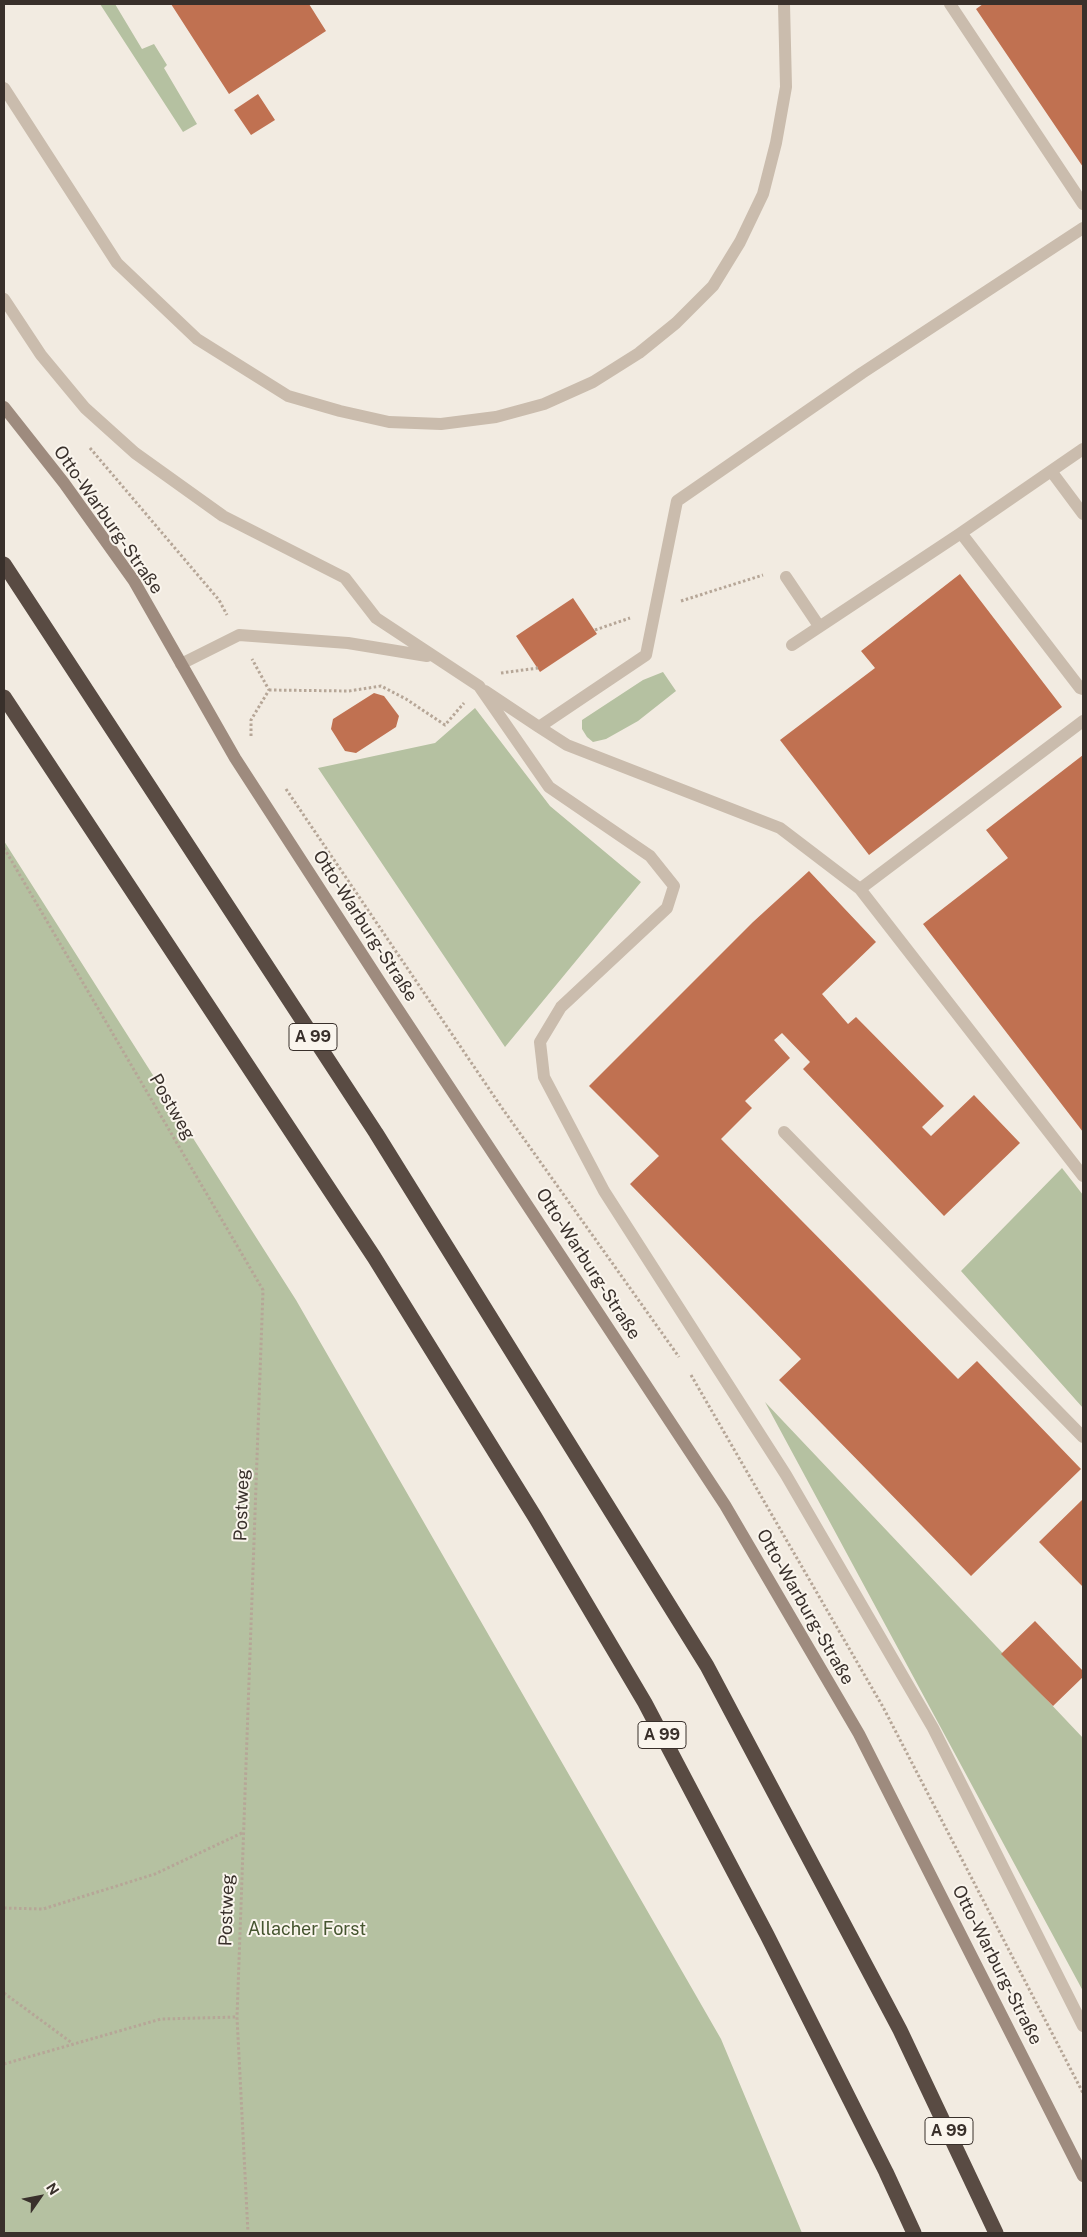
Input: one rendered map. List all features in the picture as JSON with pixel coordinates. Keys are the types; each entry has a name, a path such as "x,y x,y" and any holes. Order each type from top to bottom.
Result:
{"highway":[{"name":"A 99","path":"4,564 376,1132 707,1666 900,2030 996,2233"},
{"name":"A 99","path":"4,697 374,1257 535,1517 663,1736 767,1935 886,2172 914,2233"}],"main road":[{"name":"Otto-Warburg-Straße","path":"4,407 64,483 134,581 234,758 355,945 725,1505 859,1734 1083,2176"}],"lane":[{"path":"4,88 117,263 197,339 288,396 340,411 389,422 441,424 496,417 544,404 593,382 639,353 676,323 713,286 740,242 763,194 776,143 786,87 784,4"},
{"path":"950,4 1083,204"},
{"path":"539,727 646,655 677,501 862,373 1083,228"},
{"path":"4,298 41,355 84,408 135,453 223,516 345,578 376,618 567,745 780,828 860,889 1083,1176"},
{"path":"792,645 961,533 1083,449"},
{"path":"1051,471 1083,514"},
{"path":"961,533 1083,690"},
{"path":"786,577 819,626"},
{"path":"181,664 239,635 348,643 432,656"},
{"path":"479,686 549,787 650,856 674,886 667,908 561,1007 540,1042 544,1077 604,1191 786,1475 933,1728 1083,2026"},
{"path":"860,889 1083,721"},
{"path":"784,1132 1083,1437"}],"path":[{"path":"86,443 219,600 269,690"},
{"path":"595,630 772,571 786,577"},
{"path":"269,690 349,691 381,686 406,698 445,725"},
{"path":"252,738 251,720 269,690"},
{"path":"284,786 502,1108 685,1365"},
{"name":"Postweg","path":"4,848 263,1290 237,2017 248,2233"},
{"path":"690,1374 883,1707 1083,2093"},
{"path":"4,1908 43,1908 155,1874 244,1832"},
{"path":"4,1993 72,2044"},
{"path":"4,2064 161,2019 237,2017"}],"green space":[{"path":"100,4 115,4 142,49 154,44 167,65 164,68 197,124 183,132"},
{"path":"663,672 676,691 638,721 606,739 593,742 587,737 582,729 582,720 643,680"},
{"path":"475,708 550,806 641,882 505,1047 318,768 435,743"},
{"name":"Allacher Forst","path":"4,841 296,1300 721,2039 802,2233 4,2233"},
{"path":"1062,1168 1083,1195 1083,1408 961,1271"},
{"path":"765,1402 1083,1738 1083,1991"}],"building":[{"path":"171,4 309,4 326,31 229,94"},
{"path":"983,4 1083,4 1083,167 976,9"},
{"path":"258,94 275,120 251,135 234,110"},
{"path":"960,574 1062,707 869,855 780,740 875,668 861,651"},
{"path":"573,598 597,634 540,672 516,636"},
{"path":"374,693 384,696 399,716 396,727 356,753 345,751 331,729 333,719"},
{"path":"1083,755 1083,1132 923,924 1008,858 986,830"},
{"path":"809,871 876,942 822,994 848,1024 856,1017 944,1106 922,1127 931,1136 974,1095 1020,1143 944,1216 803,1069 810,1062 782,1033 774,1040 790,1058 745,1101 752,1108 721,1139 958,1379 977,1361 1081,1469 971,1576 779,1380 801,1359 630,1184 659,1156 589,1086 753,922"},
{"path":"1083,1499 1083,1587 1039,1542"},
{"path":"1035,1621 1083,1671 1083,1677 1053,1706 1001,1654"}]}
